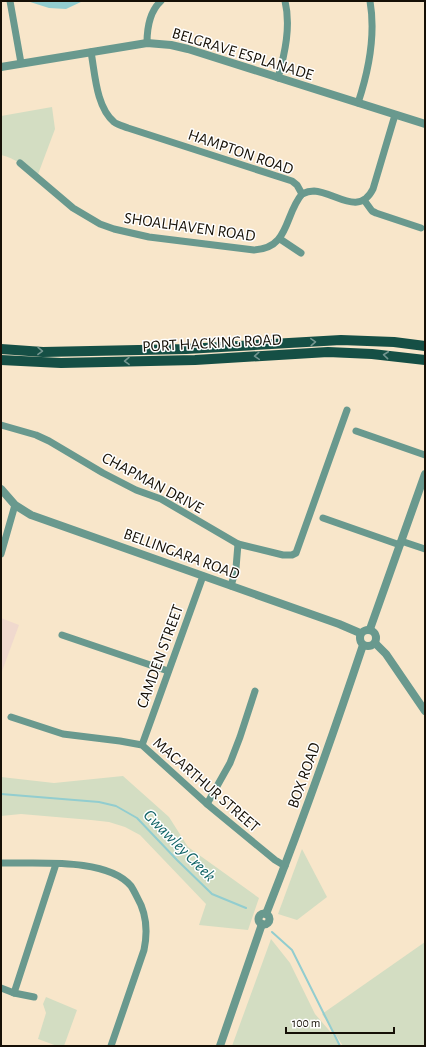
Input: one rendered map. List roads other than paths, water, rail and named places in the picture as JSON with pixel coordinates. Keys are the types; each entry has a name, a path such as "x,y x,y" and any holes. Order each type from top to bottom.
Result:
{"main road":[{"name":"PORT HACKING ROAD","path":"1,349 42,352 186,349 341,340 394,342 425,346"},
{"name":"PORT HACKING ROAD","path":"2,361 61,363 171,360 328,352 372,354 425,360"}],"street":[{"path":"147,43 151,14 161,1"},
{"path":"278,78 285,46 287,10 284,1"},
{"path":"358,103 370,56 373,25 370,1"},
{"path":"11,5 21,63"},
{"name":"BELGRAVE ESPLANADE","path":"1,67 147,43 172,45 425,124"},
{"name":"HAMPTON ROAD","path":"91,52 99,99 105,112 113,121 128,128 292,181 297,185 302,194 313,191 351,202 364,200"},
{"path":"394,115 373,189 364,200 376,213 421,228"},
{"name":"SHOALHAVEN ROAD","path":"20,163 73,208 100,224 124,232 149,238 254,250 263,250 272,246 280,239"},
{"path":"301,253 280,239 294,205 302,194"},
{"name":"CHAPMAN DRIVE","path":"1,425 36,435 49,441 128,486 161,499 238,544 283,555 294,554 298,547 347,410"},
{"path":"356,431 425,455"},
{"path":"370,630 425,474"},
{"name":"BELLINGARA ROAD","path":"1,489 15,505 31,515 339,624 360,633"},
{"path":"1,554 15,505"},
{"path":"323,518 400,543 425,549"},
{"path":"231,586 236,568 238,544"},
{"name":"CAMDEN STREET","path":"142,745 202,576"},
{"path":"365,630 370,630 376,635 375,642 371,646 364,645 360,641 360,633 365,630"},
{"path":"62,635 168,671"},
{"path":"375,642 386,654 425,711"},
{"name":"BOX ROAD","path":"220,1046 262,924 259,921 259,917 262,914 266,914 285,866 364,645"},
{"path":"208,804 230,763 256,691"},
{"name":"MACARTHUR STREET","path":"11,717 63,734 142,745 274,860 285,866"},
{"path":"1,863 75,864 94,867 114,875 130,886 141,903 145,913 147,936 144,950 111,1046"},
{"path":"14,993 56,864"},
{"path":"1,988 14,993 34,997"}],"water":[{"path":"27,1 83,1 66,9 49,8"}],"waterway":[{"name":"Gwawley Creek","path":"1,794 99,802 116,806 137,818 212,894 246,908"},
{"name":"Gwawley Creek","path":"272,932 292,950 340,1046"}]}
